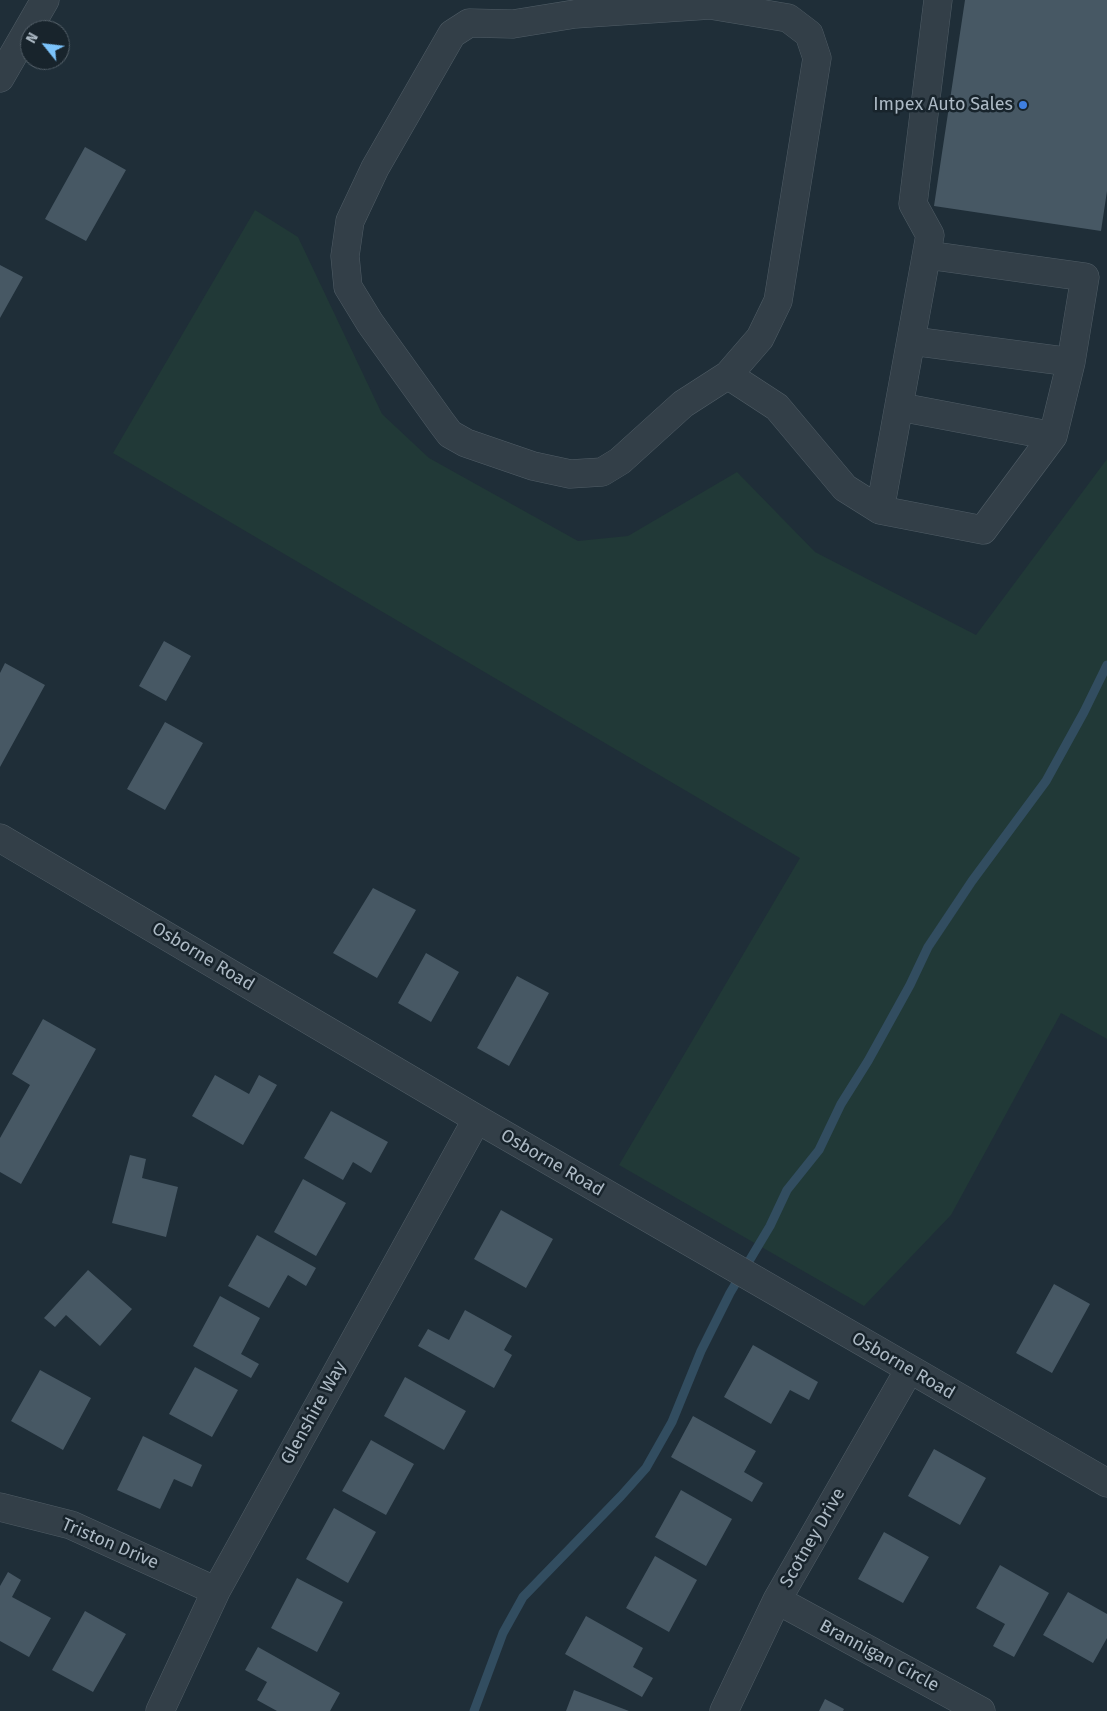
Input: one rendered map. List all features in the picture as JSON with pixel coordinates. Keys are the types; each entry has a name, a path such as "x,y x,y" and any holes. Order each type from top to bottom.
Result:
{"street":[{"path":"0,78 45,0"},
{"path":"880,510 930,235 913,204 938,0"},
{"path":"710,2 788,18 809,34 817,58 778,301 760,338 728,376 683,404 620,461 602,472 570,474 533,466 466,443 450,434 370,323 348,287 345,256 350,221 375,168 452,34 469,23 513,24 626,6 710,2"},
{"path":"728,376 777,407 845,488 880,510 983,530 1053,436 1071,362 1085,277 927,255"},
{"path":"912,342 1071,362"},
{"path":"900,407 1053,436"},
{"name":"Osborne Road","path":"0,838 477,1119 1107,1483"},
{"name":"Glenshire Way","path":"160,1711 216,1591 477,1119"},
{"name":"Scotney Drive","path":"724,1711 777,1600 909,1370"},
{"name":"Triston Drive","path":"0,1507 71,1525 216,1591"},
{"name":"Brannigan Circle","path":"777,1600 981,1711"}],"green space":[{"path":"255,210 298,237 382,414 429,458 578,541 628,536 737,472 815,552 976,635 1107,459 1107,1039 1061,1013 951,1215 864,1306 619,1165 800,858 113,453"}],"building":[{"path":"965,0 1107,0 1107,191 1101,231 934,206"},
{"path":"85,147 126,170 86,241 45,219"},
{"path":"0,265 23,277 0,318"},
{"path":"164,641 191,656 166,701 139,686"},
{"path":"5,663 45,685 0,767 0,673"},
{"path":"165,722 203,743 165,810 127,789"},
{"path":"373,888 416,910 377,978 333,953"},
{"path":"426,953 459,972 431,1022 398,1003"},
{"path":"517,976 549,993 509,1066 477,1048"},
{"path":"43,1019 96,1049 21,1184 0,1172 0,1138 30,1085 12,1074"},
{"path":"215,1075 249,1094 259,1075 277,1085 243,1145 192,1116"},
{"path":"331,1111 388,1142 371,1173 353,1162 343,1180 304,1158"},
{"path":"130,1155 146,1159 142,1178 178,1187 166,1237 112,1223"},
{"path":"303,1179 346,1203 316,1256 274,1232"},
{"path":"501,1210 553,1239 526,1288 474,1259"},
{"path":"257,1235 316,1268 306,1286 288,1275 269,1308 228,1286"},
{"path":"88,1270 132,1309 100,1346 66,1315 55,1327 44,1318"},
{"path":"1054,1284 1090,1304 1052,1373 1016,1353"},
{"path":"220,1296 260,1318 241,1354 259,1364 251,1378 193,1346"},
{"path":"465,1310 512,1336 504,1350 512,1355 494,1388 418,1346 428,1329 449,1340"},
{"path":"753,1345 818,1382 809,1400 790,1390 771,1424 724,1397"},
{"path":"195,1367 238,1390 212,1437 169,1414"},
{"path":"40,1370 91,1398 63,1450 11,1421"},
{"path":"405,1377 466,1411 444,1450 384,1416"},
{"path":"693,1416 756,1451 744,1472 763,1483 752,1502 671,1457"},
{"path":"143,1436 202,1465 192,1487 174,1479 160,1509 117,1490"},
{"path":"371,1440 414,1464 386,1515 342,1491"},
{"path":"934,1449 986,1478 960,1525 908,1496"},
{"path":"681,1490 732,1519 706,1566 655,1537"},
{"path":"334,1508 376,1532 348,1583 306,1559"},
{"path":"884,1532 929,1557 903,1603 858,1579"},
{"path":"655,1556 697,1580 669,1632 626,1608"},
{"path":"1000,1565 1049,1593 1014,1657 993,1646 1005,1624 976,1608"},
{"path":"8,1572 21,1580 12,1597 51,1618 29,1657 0,1641 0,1586"},
{"path":"297,1578 343,1602 317,1652 271,1628"},
{"path":"1068,1592 1107,1614 1107,1638 1093,1663 1043,1635"},
{"path":"85,1611 126,1634 93,1692 52,1670"},
{"path":"586,1616 643,1648 633,1667 653,1678 642,1697 565,1654"},
{"path":"258,1647 340,1693 330,1711 277,1711 257,1700 267,1682 245,1670"},
{"path":"574,1690 629,1711 566,1711"},
{"path":"825,1699 844,1709 843,1711 819,1711"}],"waterway":[{"path":"474,1711 503,1633 523,1597 646,1468 672,1422 701,1351 730,1293 770,1226 787,1190 819,1150 841,1104 868,1061 910,985 928,947 972,881 1046,781 1084,712 1107,665"}],"place":[{"name":"Impex Auto Sales","path":"1023,105"}]}
